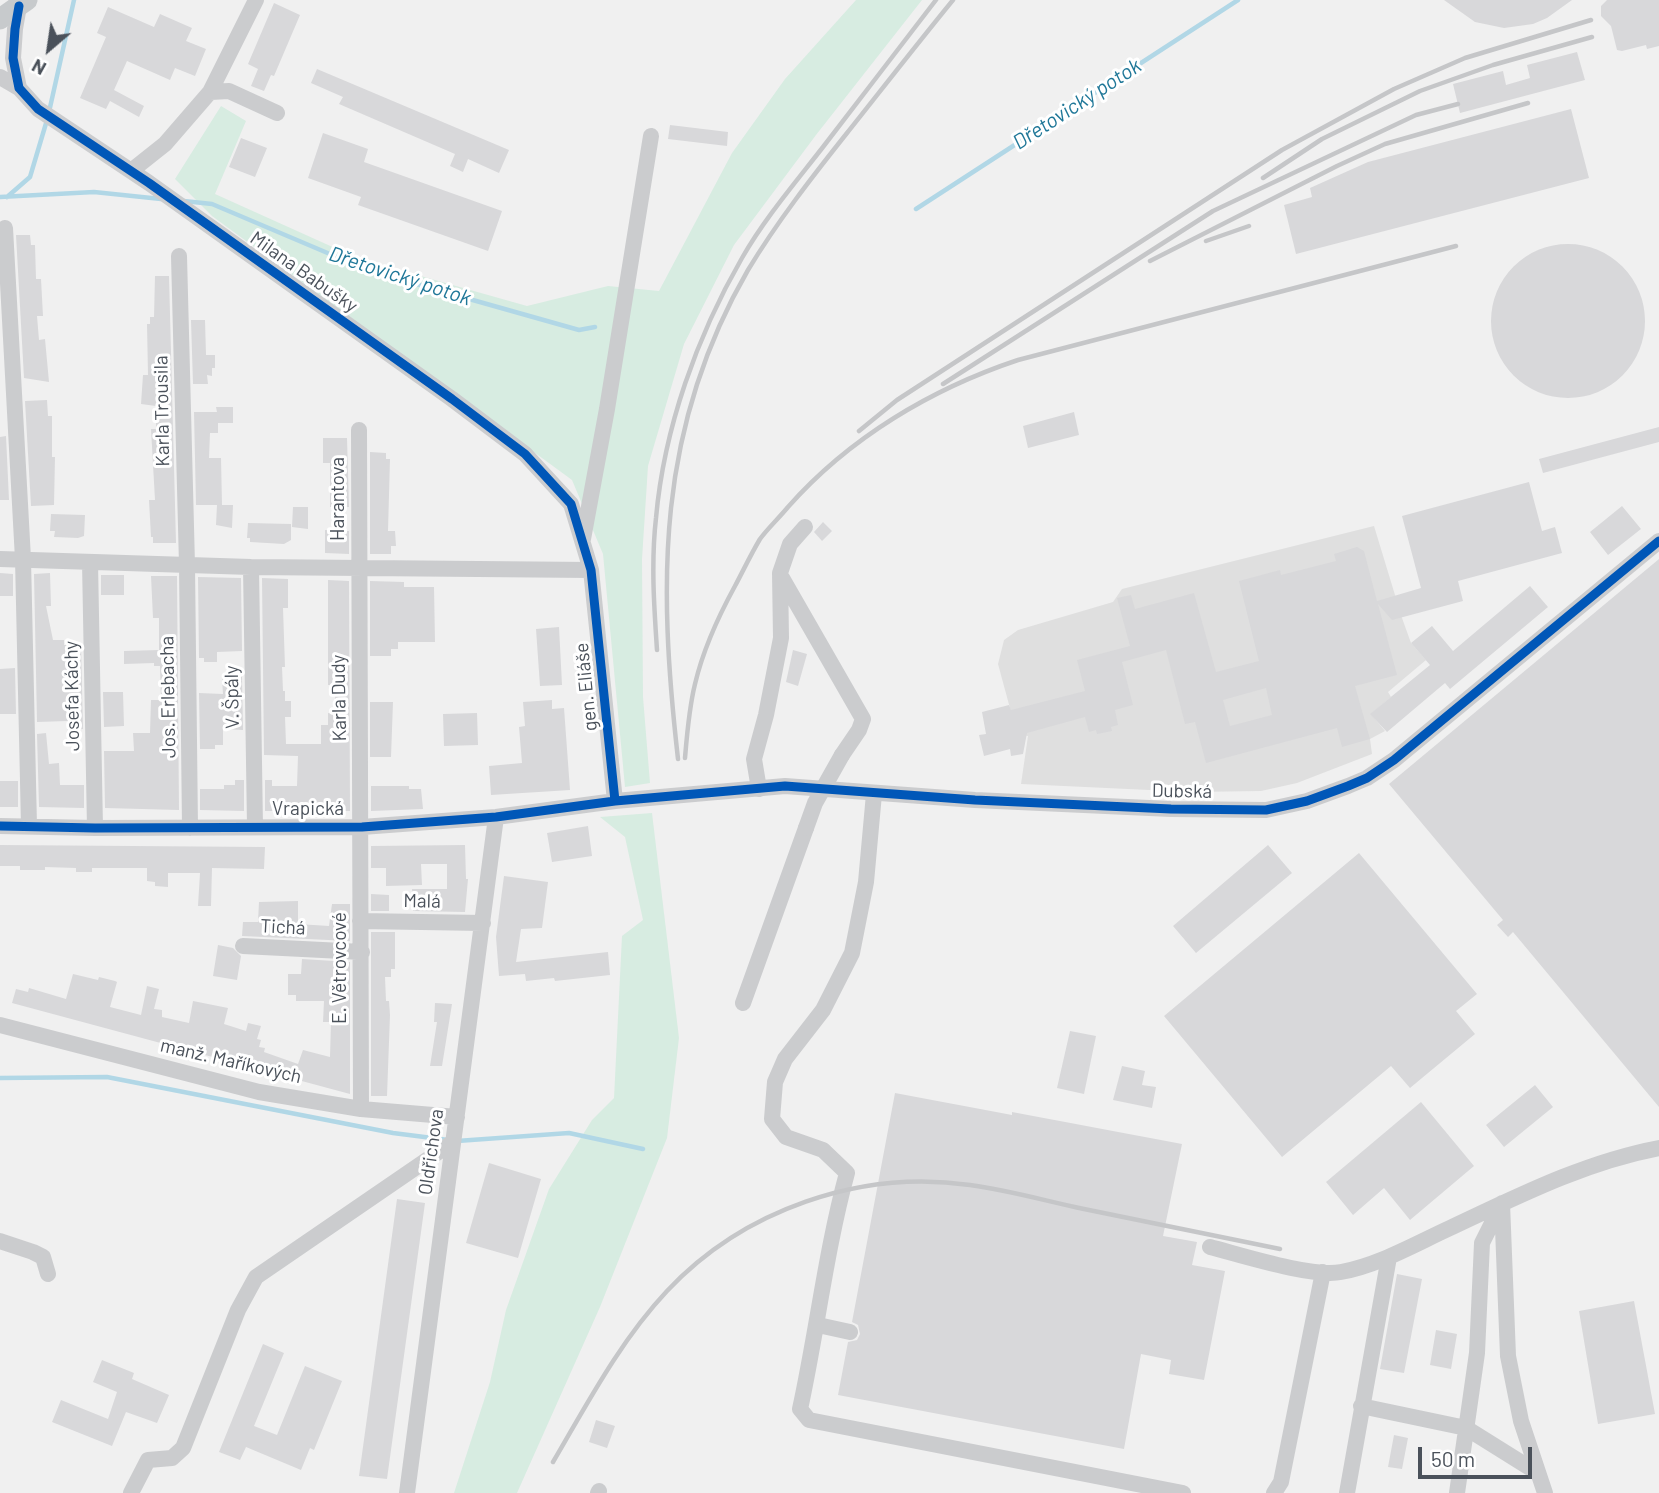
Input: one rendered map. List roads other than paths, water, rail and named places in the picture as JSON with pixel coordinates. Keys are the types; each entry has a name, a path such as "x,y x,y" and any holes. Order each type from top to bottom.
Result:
{"main road":[{"path":"0,19 23,3"}],"street":[{"path":"131,171 166,144 210,92 256,0"},
{"path":"19,88 13,58 15,29 23,3"},
{"name":"Milana Babušky","path":"0,77 19,88 38,108 149,183 452,399 524,454 571,504 591,570"},
{"path":"210,92 229,91 277,113"},
{"path":"582,542 607,410 651,136"},
{"path":"5,228 23,559 29,826"},
{"name":"Karla Trousila","path":"179,256 187,565"},
{"name":"Harantova","path":"359,430 359,568"},
{"path":"759,789 754,759 766,715 781,638 780,573 790,544 805,527"},
{"name":"Dubská","path":"615,801 785,786 874,794 1171,809 1266,810 1307,801 1367,778 1394,760 1659,541"},
{"path":"0,559 251,567 591,570"},
{"name":"Josefa Káchy","path":"90,562 95,828"},
{"name":"Jos. Erlebacha","path":"187,565 190,828"},
{"name":"V. Špály","path":"251,567 255,827"},
{"name":"Karla Dudy","path":"359,568 362,827"},
{"name":"gen. Eliáše","path":"591,570 615,801"},
{"path":"743,1003 815,803 863,719 780,573"},
{"path":"874,794 866,882 852,953 823,1010 785,1059 775,1082 772,1119 786,1137 823,1150 847,1173 838,1207 818,1325 800,1409 809,1420 1183,1493"},
{"name":"Vrapická","path":"0,826 362,827 496,817 615,801"},
{"name":"Oldřichova","path":"407,1493 496,817"},
{"name":"E. Větrovcové","path":"361,1109 362,827"},
{"name":"Malá","path":"360,921 483,923"},
{"name":"Tichá","path":"243,946 362,952"},
{"name":"manž. Maříkových","path":"0,1025 259,1092 361,1109 457,1117"},
{"path":"131,1493 148,1460 172,1458 183,1448 238,1310 256,1277 453,1142"},
{"path":"1210,1247 1304,1270 1339,1273 1388,1257 1544,1184 1621,1155 1659,1148"},
{"path":"1457,1493 1478,1353 1482,1243 1502,1203"},
{"path":"1502,1203 1508,1356 1521,1421 1545,1493"},
{"path":"0,1241 43,1258 48,1274"},
{"path":"1347,1493 1388,1257"},
{"path":"1274,1493 1282,1482 1323,1272"},
{"path":"818,1325 850,1332"},
{"path":"1361,1406 1466,1429 1538,1473"}],"waterway":[{"path":"49,112 74,0"},
{"name":"Dřetovický potok","path":"916,209 1238,0"},
{"path":"7,197 30,177 47,120"},
{"name":"Dřetovický potok","path":"0,197 94,192 161,199"},
{"name":"Dřetovický potok","path":"184,201 212,204 370,271 579,330 595,327"},
{"path":"0,1078 107,1077 393,1133 448,1140"},
{"path":"457,1141 569,1133 643,1149"}],"railway":[{"path":"657,650 654,551 660,484 675,417 697,351 726,288 760,229 936,0"},
{"path":"678,759 671,694 667,569 671,508 680,448 695,389 718,329 748,270 771,235 821,166 953,0"},
{"path":"859,431 897,400 1282,150 1394,89 1465,58 1591,20"},
{"path":"1263,178 1322,139 1420,91 1493,65 1592,37"},
{"path":"1150,261 1385,144 1528,103"},
{"path":"943,384 1213,211 1416,115 1458,104"},
{"path":"1206,241 1249,226"},
{"path":"685,758 691,702 702,659 723,610 760,539 837,459 893,419 954,386 1018,360 1456,246"},
{"path":"553,1462 634,1331 667,1291 697,1263 731,1238 767,1218 846,1190 887,1183 970,1185 1280,1249"}]}
